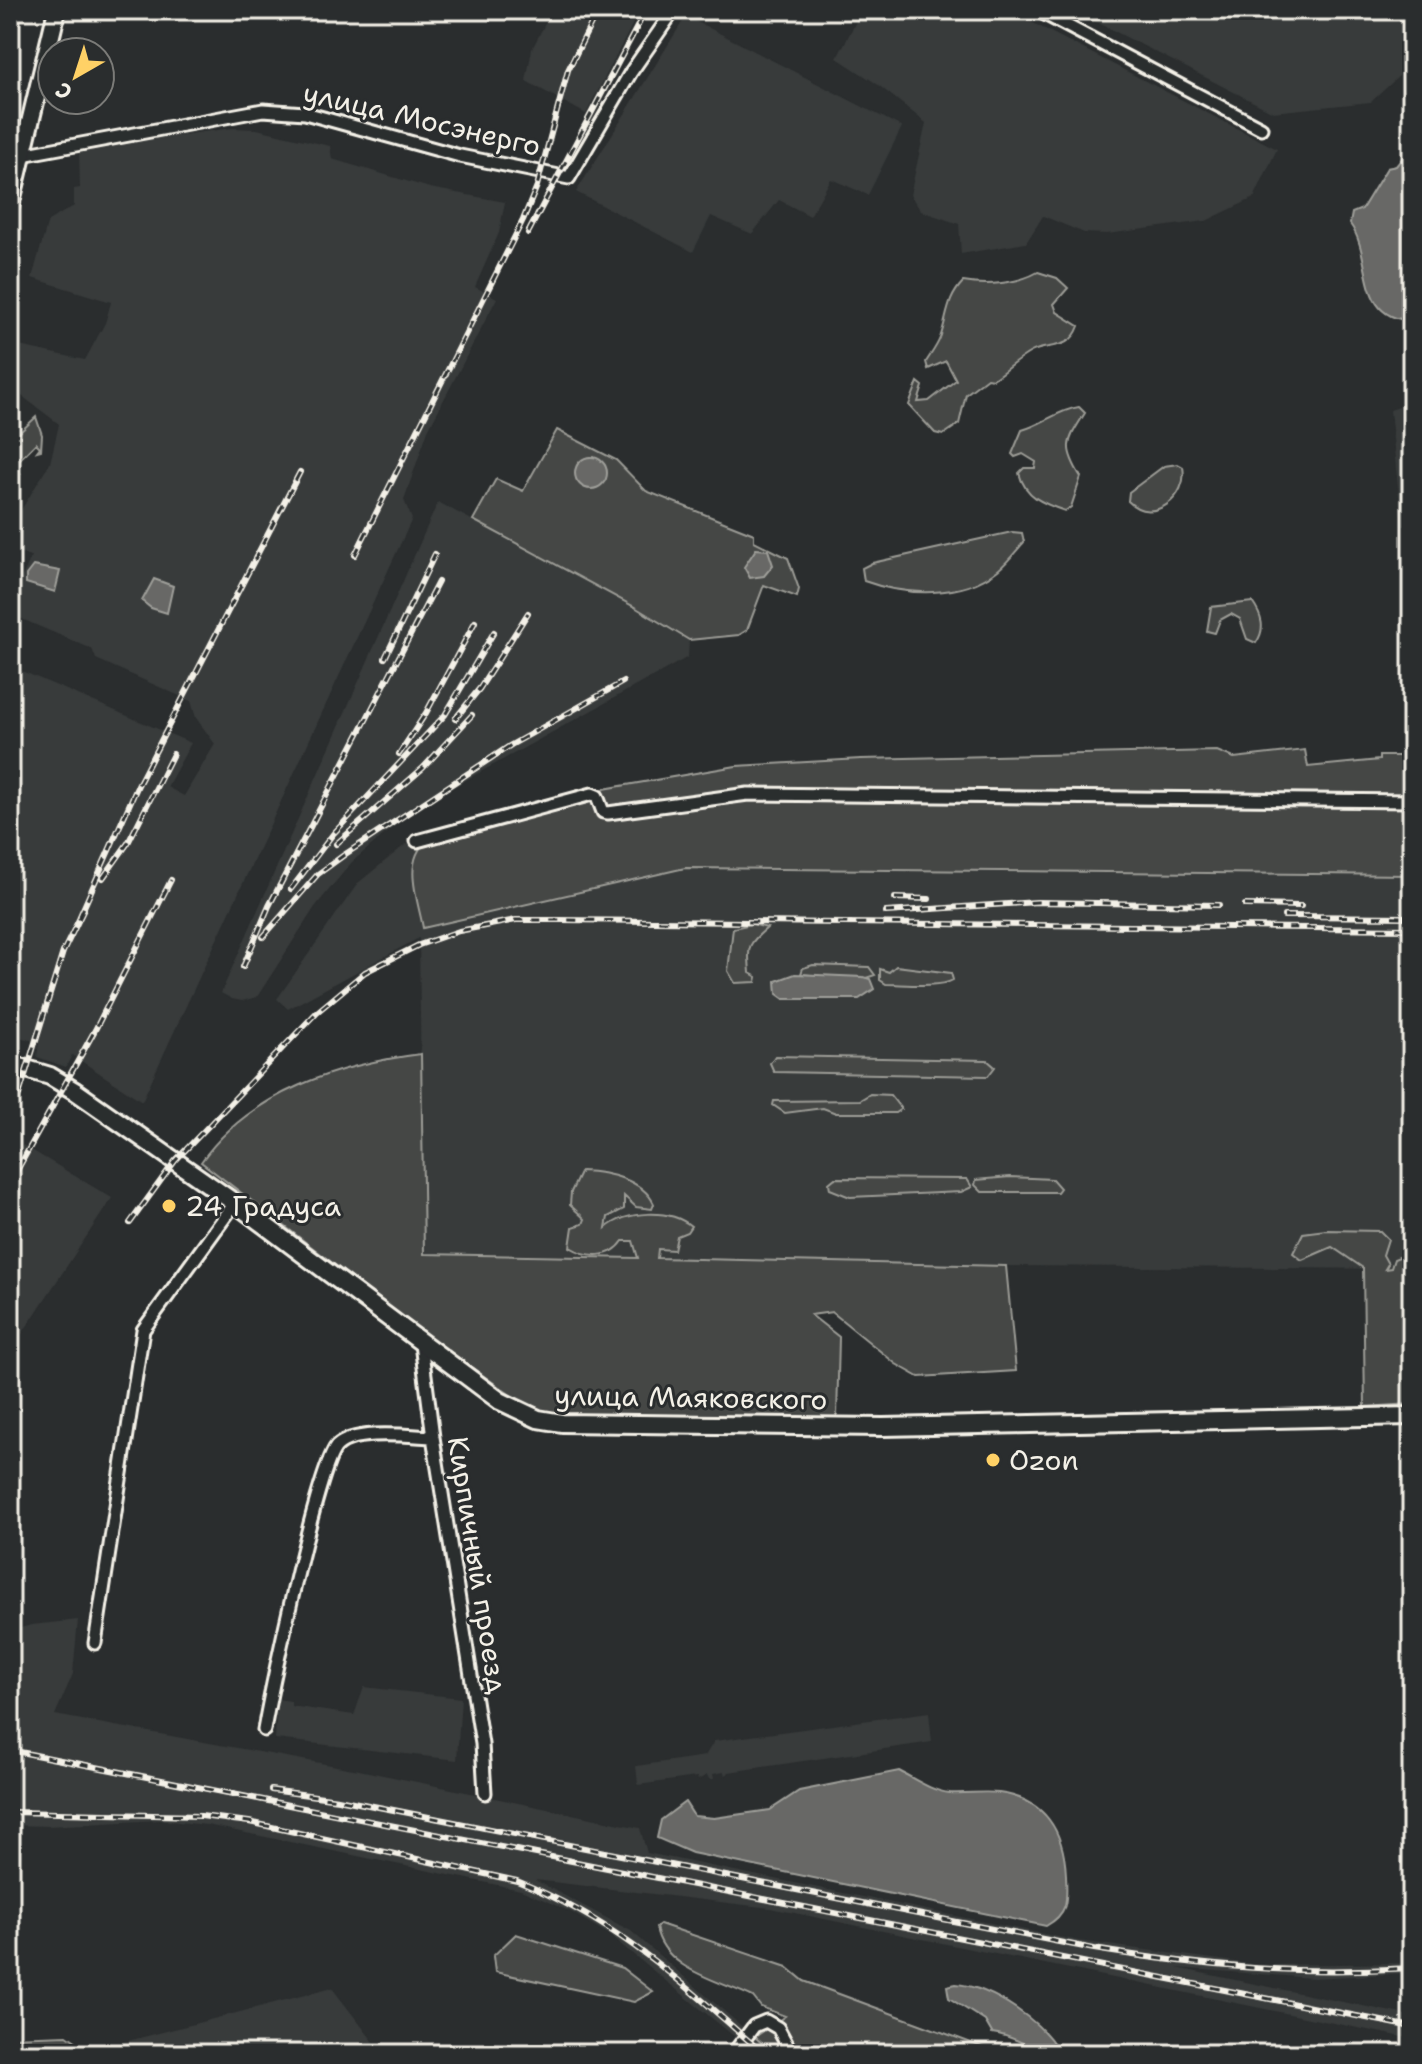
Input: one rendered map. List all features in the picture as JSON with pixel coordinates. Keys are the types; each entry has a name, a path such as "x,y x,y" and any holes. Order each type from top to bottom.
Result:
{"street":[{"path":"10,206 57,10"},
{"name":"улица Мосэнерго","path":"22,155 263,110 305,113 460,156 569,178 631,72 674,10"},
{"path":"1037,10 1261,128"},
{"path":"417,841 592,794 597,796 603,812 608,813 748,794 1412,801"},
{"name":"улица Маяковского","path":"10,1064 50,1076 75,1091 235,1203 421,1344 517,1411 562,1423 883,1427 1412,1416"},
{"path":"95,1643 143,1330 235,1203"},
{"name":"Кирпичный проезд","path":"421,1344 480,1733 485,1793"},
{"path":"264,1730 300,1564 332,1453 347,1440 375,1436 433,1437"},
{"path":"733,2054 754,2026 766,2021 778,2028 792,2054"}],"shaded area":[{"path":"552,10 640,10 586,114 526,81 532,49"},
{"path":"862,10 1008,10 1277,149 1254,198 1206,221 1107,234 1084,233 1043,216 1026,243 961,254 959,224 921,211 910,195 926,123 877,84 837,58"},
{"path":"1073,10 1412,10 1412,64 1371,102 1273,112"},
{"path":"686,16 902,127 868,195 831,179 810,216 779,200 752,234 711,216 693,252 576,192"},
{"path":"232,128 257,129 330,146 332,159 430,188 505,202 499,233 475,287 497,298 428,430 404,500 412,519 142,1101 72,1055 66,1067 37,1057 39,1042 10,1035 10,666 191,743 167,787 184,796 215,744 196,718 191,701 96,659 92,649 10,614 10,604 31,557 10,549 10,528 50,463 59,424 10,387 10,344 85,360 105,323 111,302 32,278 48,221 74,206 74,189 80,188 79,153 83,148"},
{"path":"1412,134 1412,320 1394,317 1382,310 1374,298 1362,252 1350,224 1352,213 1362,209 1387,168 1396,166 1405,155"},
{"path":"1038,272 1057,278 1068,288 1054,304 1057,312 1079,326 1075,334 1064,343 1031,352 993,379 987,378 966,394 959,424 943,435 935,433 909,405 918,382 923,386 918,402 929,401 956,380 946,361 928,369 926,362 939,341 957,289 963,282 1002,283"},
{"path":"1412,403 1412,526 1402,526 1390,410"},
{"path":"1079,407 1085,413 1071,438 1069,451 1081,477 1071,507 1065,511 1031,494 1019,473 1024,468 1035,468 1036,462 1023,454 1015,457 1012,454 1022,430"},
{"path":"36,417 42,435 41,450 37,451 40,447 36,443 13,466 20,473 14,475 11,472 19,433"},
{"path":"557,430 616,460 646,491 754,534 754,541 788,558 799,589 797,597 764,585 747,630 739,635 689,640 633,606 473,520 496,479 523,491"},
{"path":"591,457 602,462 607,473 602,484 591,489 580,484 575,473 580,462"},
{"path":"1178,464 1183,467 1183,478 1175,498 1167,505 1148,510 1128,501 1129,492 1164,466"},
{"path":"438,502 633,606 689,640 688,657 448,790 399,822 352,862 315,907 257,997 242,1001 232,999 221,993"},
{"path":"1012,532 1022,533 1024,542 998,570 968,586 915,592 864,581 862,568 872,563"},
{"path":"756,549 768,550 773,565 764,576 750,578 744,567"},
{"path":"33,566 60,571 55,592 26,583 26,575"},
{"path":"154,579 173,586 167,613 151,608 142,601"},
{"path":"1252,602 1262,622 1256,643 1247,639 1240,619 1231,614 1220,620 1215,633 1207,631 1211,607"},
{"path":"1305,750 1308,767 1379,760 1379,756 1412,756 1412,875 685,868 423,928 415,893 415,859 427,841 587,801 598,790 736,766 861,759 1217,751 1234,758"},
{"path":"406,844 421,846 413,870 423,927 685,868 1412,875 1412,1269 1006,1266 423,1254 419,938 288,1009 277,999 358,883"},
{"path":"752,924 767,928 752,942 749,951 750,973 757,977 756,982 735,983 728,971 733,928"},
{"path":"813,965 869,967 875,975 860,980 801,974 803,968"},
{"path":"896,966 951,973 953,980 921,985 886,984 880,980 880,969 889,972"},
{"path":"795,974 863,977 870,979 874,989 859,999 784,999 777,994 776,981"},
{"path":"421,1054 424,1254 638,1258 633,1241 623,1241 612,1251 599,1255 570,1247 573,1227 583,1224 585,1219 570,1205 571,1192 581,1171 601,1173 633,1183 649,1195 654,1204 652,1209 636,1207 624,1196 624,1209 608,1217 606,1228 625,1218 648,1214 671,1216 691,1226 687,1232 677,1236 674,1250 658,1249 657,1258 1006,1266 1016,1371 919,1377 896,1364 832,1312 811,1315 839,1337 837,1418 552,1414 526,1406 429,1337 201,1162 221,1138 245,1117 299,1086 359,1065"},
{"path":"775,1056 987,1060 995,1067 988,1076 774,1072 770,1063"},
{"path":"870,1094 890,1095 901,1109 895,1113 836,1113 823,1108 785,1113 773,1105 774,1101 860,1100"},
{"path":"23,1145 112,1198 10,1352 10,1163"},
{"path":"1010,1177 1052,1179 1060,1188 1057,1192 982,1192 975,1185 976,1180"},
{"path":"835,1178 967,1179 972,1187 961,1192 850,1197 830,1189 829,1183"},
{"path":"1326,1230 1380,1231 1388,1239 1383,1255 1388,1264 1385,1269 1391,1268 1394,1259 1412,1252 1412,1404 1365,1407 1363,1268 1332,1247 1302,1260 1293,1253 1303,1233"},
{"path":"78,1620 73,1674 55,1715 359,1770 640,1828 647,1853 1079,1941 1258,1965 1412,1963 1412,1973 1313,1978 1177,1968 1412,2016 1412,2039 770,1908 535,1880 631,1931 774,2054 756,2054 608,1934 571,1912 521,1890 207,1825 159,1820 10,1825 10,1631 31,1625"},
{"path":"364,1687 461,1698 457,1760 275,1739 277,1699 291,1701 291,1706 354,1715"},
{"path":"929,1712 932,1742 729,1772 725,1776 724,1772 713,1774 714,1779 709,1779 707,1775 698,1780 697,1777 638,1785 636,1766 705,1756 714,1741"},
{"path":"899,1771 943,1792 987,1792 1015,1796 1049,1819 1061,1844 1066,1875 1065,1905 1059,1916 1046,1926 692,1853 657,1838 661,1820 685,1802 694,1816 714,1818 770,1810 799,1791"},
{"path":"660,1924 787,1967 804,1981 1001,2054 774,2054 755,2037 785,2016 761,2007 753,1997 681,1964 661,1942 656,1927"},
{"path":"516,1934 622,1968 653,1992 634,2002 495,1972 493,1956"},
{"path":"956,1984 985,1992 1016,2008 1042,2030 1060,2054 1042,2051 992,2033 985,2021 949,1998 947,1986"},
{"path":"332,1988 383,2054 94,2054 93,2050"},
{"path":"67,2035 94,2054 10,2054 11,2037"}],"railway":[{"path":"355,555 523,220 537,186 568,70 598,10"},
{"path":"528,233 646,10"},
{"path":"80,916 138,785 300,472"},
{"path":"385,658 435,554"},
{"path":"243,967 269,906 438,582"},
{"path":"455,719 480,688 528,613"},
{"path":"399,754 426,713 475,622"},
{"path":"291,889 333,834 445,715 494,632"},
{"path":"263,937 318,874 344,855 511,745 623,682"},
{"path":"336,844 423,768 472,715"},
{"path":"103,878 128,843 173,754"},
{"path":"10,1183 95,1030 171,880"},
{"path":"895,898 929,899"},
{"path":"886,912 1037,902 1219,905"},
{"path":"1245,905 1301,906"},
{"path":"10,1124 63,952 84,909"},
{"path":"1284,916 1412,917"},
{"path":"130,1223 175,1161 317,1012 365,972 419,945 459,931 516,920 1412,929"},
{"path":"10,1750 1412,2027"},
{"path":"271,1790 338,1799 1094,1949 1252,1968 1330,1971 1412,1968"},
{"path":"10,1812 201,1816 249,1822 517,1881 587,1915 648,1956 764,2054"}],"place":[{"name":"24 Градуса","path":"169,1206"},
{"name":"Ozon","path":"993,1460"}]}
